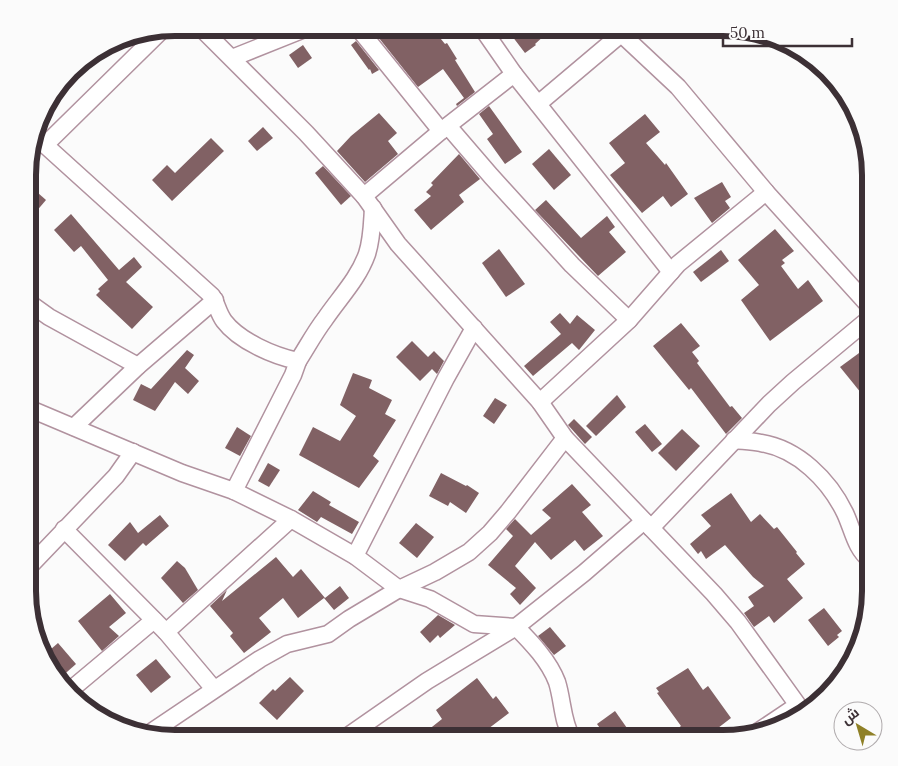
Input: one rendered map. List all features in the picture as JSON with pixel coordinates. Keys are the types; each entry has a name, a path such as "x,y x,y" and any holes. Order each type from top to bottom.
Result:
{"street":[{"path":"210,37 306,133 368,202 398,244 540,402 565,438 714,594 738,622 796,701 795,706 777,719"},
{"path":"232,58 284,37"},
{"path":"366,37 444,128 491,176 572,265 629,320"},
{"path":"488,37 514,74 671,272"},
{"path":"538,104 611,37"},
{"path":"625,37 678,87 766,192 861,297"},
{"path":"40,142 153,38"},
{"path":"368,202 444,128 514,74"},
{"path":"40,142 212,296 222,318 228,326 240,336 278,357 298,362"},
{"path":"540,402 629,320 678,264 766,192"},
{"path":"234,491 298,362 325,318 350,288 361,269 368,252 372,232 368,202"},
{"path":"74,426 138,366 215,300"},
{"path":"36,308 49,317 138,366"},
{"path":"357,730 427,681 516,627 648,524 793,382 861,325"},
{"path":"355,556 446,378 474,328"},
{"path":"37,411 182,473 234,491 292,520 355,556 399,589 430,599 474,624 516,627 537,648 557,682 564,720 568,729"},
{"path":"157,729 254,662 287,644 328,634 399,589 452,563 469,552 490,533 565,438"},
{"path":"734,440 762,442 780,448 799,458 817,473 844,512 862,552"},
{"path":"37,558 116,476 134,452"},
{"path":"166,632 292,520"},
{"path":"64,529 166,632 214,688"},
{"path":"75,686 154,620"}],"building":[{"path":"378,37 439,37 445,44 447,43 475,92 457,106 456,104 464,98 443,69 418,87"},
{"path":"513,37 543,37 536,45 525,53"},
{"path":"356,41 379,70 372,74 351,45"},
{"path":"303,45 312,58 298,68 289,55"},
{"path":"489,106 522,152 505,164 487,139 493,134 479,114"},
{"path":"379,113 397,133 388,141 398,154 365,182 337,151 351,136"},
{"path":"645,114 660,132 646,143 665,165 666,163 688,194 671,207 663,196 642,213 610,175 625,163 609,143"},
{"path":"263,127 273,138 257,151 248,141"},
{"path":"211,138 224,151 172,201 152,180 167,165 175,173"},
{"path":"549,149 571,175 554,190 532,164"},
{"path":"459,154 480,179 459,195 464,202 431,230 414,210 431,196 426,192 433,185 431,183"},
{"path":"323,166 351,196 341,205 315,173"},
{"path":"722,182 731,197 725,201 730,208 712,223 694,198"},
{"path":"36,191 46,200 36,212"},
{"path":"546,200 581,238 607,216 615,227 609,232 626,252 598,276 535,210"},
{"path":"71,214 119,270 134,257 142,267 126,282 153,307 132,329 96,295 100,291 98,289 108,280 81,246 74,252 54,230"},
{"path":"775,229 794,251 782,260 785,263 781,266 798,289 808,280 823,301 770,341 741,300 759,285 738,260"},
{"path":"499,249 525,284 506,297 482,263"},
{"path":"721,250 729,261 701,282 693,272"},
{"path":"560,313 570,324 577,315 595,330 579,350 572,343 533,376 524,366 561,334 550,322"},
{"path":"681,323 700,346 692,352 699,361 697,363 730,407 732,406 742,418 726,434 691,388 689,390 653,346"},
{"path":"412,341 428,357 434,351 444,361 437,374 432,369 420,381 396,357"},
{"path":"187,350 194,355 185,368 199,381 188,394 175,382 155,411 133,400 141,384 151,389"},
{"path":"861,351 862,394 840,367"},
{"path":"353,373 372,380 369,388 392,400 385,414 396,420 373,456 379,461 359,488 299,455 313,427 340,441 356,416 340,405"},
{"path":"617,395 626,407 596,436 586,426"},
{"path":"495,398 507,405 494,424 483,416"},
{"path":"574,419 592,437 585,444 568,425"},
{"path":"645,424 662,444 652,452 635,432"},
{"path":"237,427 251,436 240,456 225,448"},
{"path":"682,429 700,446 676,471 658,453"},
{"path":"268,463 280,470 269,487 258,481"},
{"path":"441,473 479,493 466,513 450,502 448,506 429,496"},
{"path":"572,484 591,505 582,512 603,536 584,551 575,540 551,560 535,542 515,566 536,588 520,605 510,594 516,588 488,565 513,536 506,529 515,519 531,535 551,518 542,510"},
{"path":"313,491 331,502 329,505 359,522 352,534 321,517 317,522 298,510"},
{"path":"731,493 751,522 760,514 774,529 777,527 805,564 787,579 803,598 774,623 769,616 754,627 744,613 754,606 748,597 764,586 753,577 725,545 706,559 701,551 698,554 690,544 711,526 701,515"},
{"path":"160,515 169,526 146,546 143,543 125,561 108,545 130,522 138,533"},
{"path":"416,523 434,537 417,558 399,543"},
{"path":"276,557 293,577 301,569 325,598 340,586 349,598 334,610 324,598 298,618 283,598 259,618 271,632 244,653 230,636 233,633 210,606 227,590 222,601"},
{"path":"177,561 185,568 198,590 183,603 161,578"},
{"path":"110,594 126,613 109,627 119,636 102,651 78,621"},
{"path":"824,608 842,631 837,635 839,637 828,646 808,620"},
{"path":"438,615 455,625 440,638 438,635 430,643 420,632"},
{"path":"550,627 566,646 554,655 538,636"},
{"path":"58,643 76,664 64,674 50,650"},
{"path":"156,659 171,677 151,693 136,675"},
{"path":"688,668 703,690 708,686 731,718 717,729 677,729 681,726 657,693 659,692 656,688"},
{"path":"290,677 304,691 277,720 259,703 273,689 275,691"},
{"path":"477,678 493,699 496,696 509,713 487,729 429,730 442,719 436,710"},
{"path":"615,711 628,729 601,729 597,724"}]}
